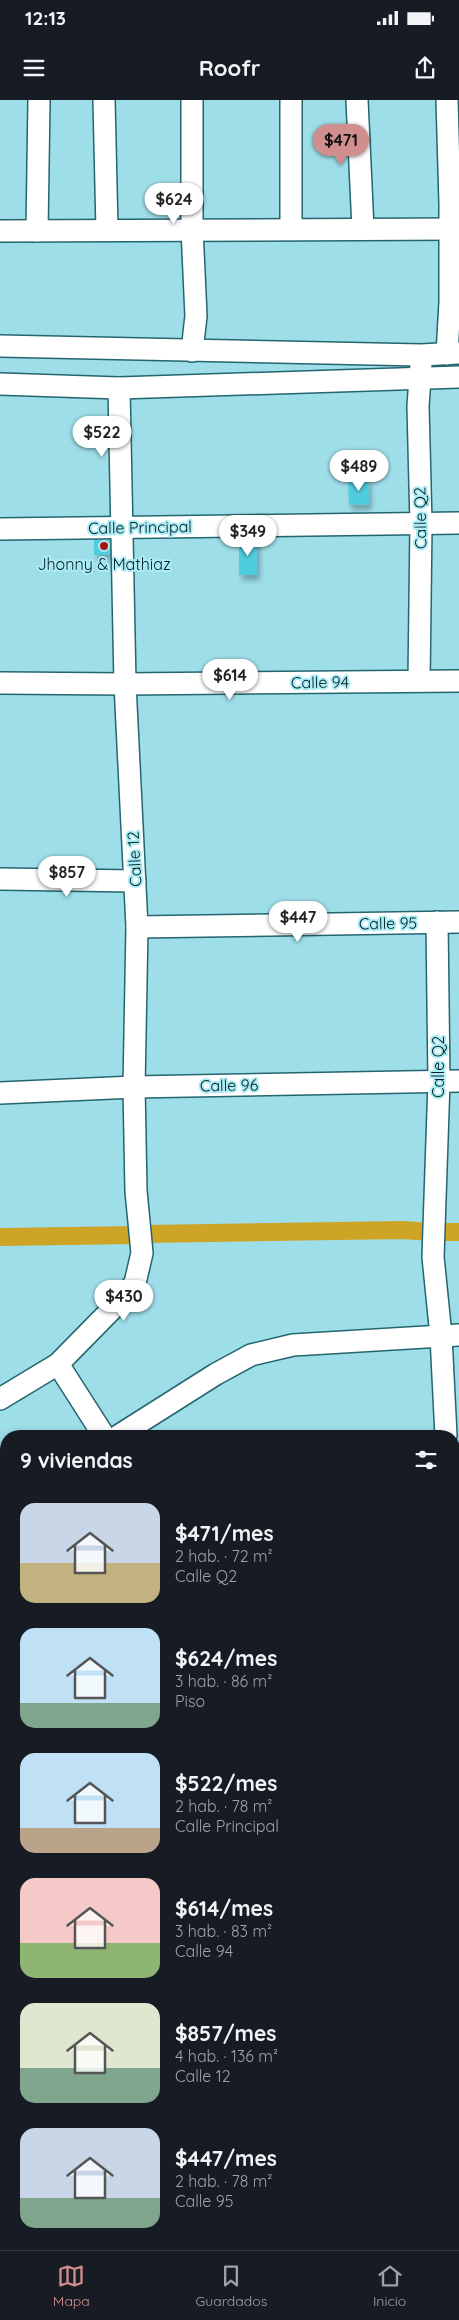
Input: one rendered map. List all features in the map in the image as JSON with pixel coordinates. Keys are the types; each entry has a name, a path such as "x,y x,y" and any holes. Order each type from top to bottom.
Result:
{"street":[{"path":"37,231 39,100"},
{"path":"104,100 107,230"},
{"path":"192,100 192,229 196,316 192,351"},
{"path":"291,100 291,229"},
{"path":"357,100 363,229"},
{"path":"0,346 192,351 453,354 450,302 454,229 447,100"},
{"path":"0,231 454,229"},
{"name":"Calle Q2","path":"419,681 420,524 418,406 421,355"},
{"path":"0,384 119,388 459,377"},
{"name":"Calle 12","path":"0,1399 58,1364 135,1283 142,1254 136,1191 134,1087 137,927 126,684 119,388"},
{"name":"Calle Principal","path":"0,529 459,523"},
{"name":"Calle 94","path":"0,683 126,684 459,681"},
{"path":"0,879 135,881"},
{"name":"Calle Q2","path":"437,922 449,1081 434,1212 433,1257 450,1336 446,1430"},
{"name":"Calle 95","path":"137,927 459,922"},
{"name":"Calle 96","path":"0,1093 134,1087 449,1081"},
{"path":"127,1430 216,1374 251,1355 293,1345 450,1336"},
{"path":"58,1364 100,1430"}],"building":[{"path":"368,478 369,504 349,505 348,479"},
{"path":"239,538 257,538 257,575 239,575"},
{"name":"Jhonny & Mathiaz","path":"94,540 110,540 110,555 94,555"}],"waterway":[{"path":"146,1234 403,1230 431,1232"},
{"path":"439,1232 459,1232"},
{"path":"0,1237 135,1235"}],"place":[{"name":"Jhonny & Mathiaz","path":"104,546"}]}
